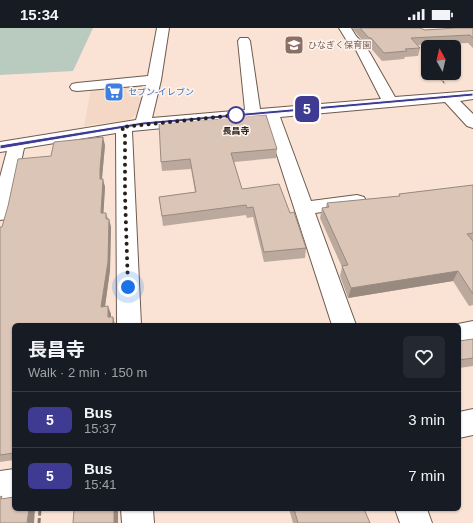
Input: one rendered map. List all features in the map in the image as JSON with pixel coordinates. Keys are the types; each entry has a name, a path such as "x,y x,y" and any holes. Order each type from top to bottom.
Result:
{"street":[{"path":"143,124 142,106 154,80 163,28"},
{"path":"345,28 351,38 361,48 390,101"},
{"path":"244,41 262,113 304,208 343,323"},
{"path":"77,88 154,80"},
{"path":"0,214 8,145 112,126 473,95"},
{"path":"448,97 473,123"},
{"path":"112,126 125,136 125,195 129,323"},
{"path":"304,208 373,199"},
{"path":"461,333 473,331"},
{"path":"461,425 473,422"},
{"path":"0,486 12,484"},
{"path":"137,511 138,523"},
{"path":"412,511 416,523"}],"path":[{"path":"39,523 40,511"}],"shaded area":[{"path":"138,84 144,86 138,113 129,120 84,126 91,89"}],"green space":[{"path":"0,28 93,28 73,71 0,75"}],"building":[{"path":"360,28 420,28 425,30 473,28 473,38 470,35 411,38 420,48 384,53"},
{"path":"243,114 244,116 266,115 277,149 231,153 242,189 279,184 290,213 294,212 306,248 264,252 253,207 247,208 246,205 162,216 159,197 196,192 190,159 161,162 159,123 218,119 217,116"},
{"path":"103,137 100,169 100,179 103,179 101,213 106,213 106,219 109,219 108,262 101,307 108,306 108,317 113,317 113,323 12,323 12,453 0,455 0,227 2,227 8,206 18,159 51,156 54,142"},
{"path":"473,185 473,233 467,234 473,241 473,294 458,271 351,288 342,266 348,265 322,208 329,207 327,203 400,196 399,194"},
{"path":"473,339 473,358 461,360 461,341"},
{"path":"2,496 1,499 12,497 12,511 29,511 27,523 0,523 0,497"},
{"path":"74,511 114,511 114,523 73,523"},
{"path":"295,511 365,511 370,523 298,523"}],"bus line":[{"name":"5","path":"0,147 143,124 390,101 473,95"}],"place":[{"name":"ひなぎく保育園","path":"294,45"},
{"name":"セブン-イレブン","path":"114,92"},
{"name":"長昌寺","path":"236,115"}],"route":[{"path":"128,287 125,136 122,127 236,115"}]}
